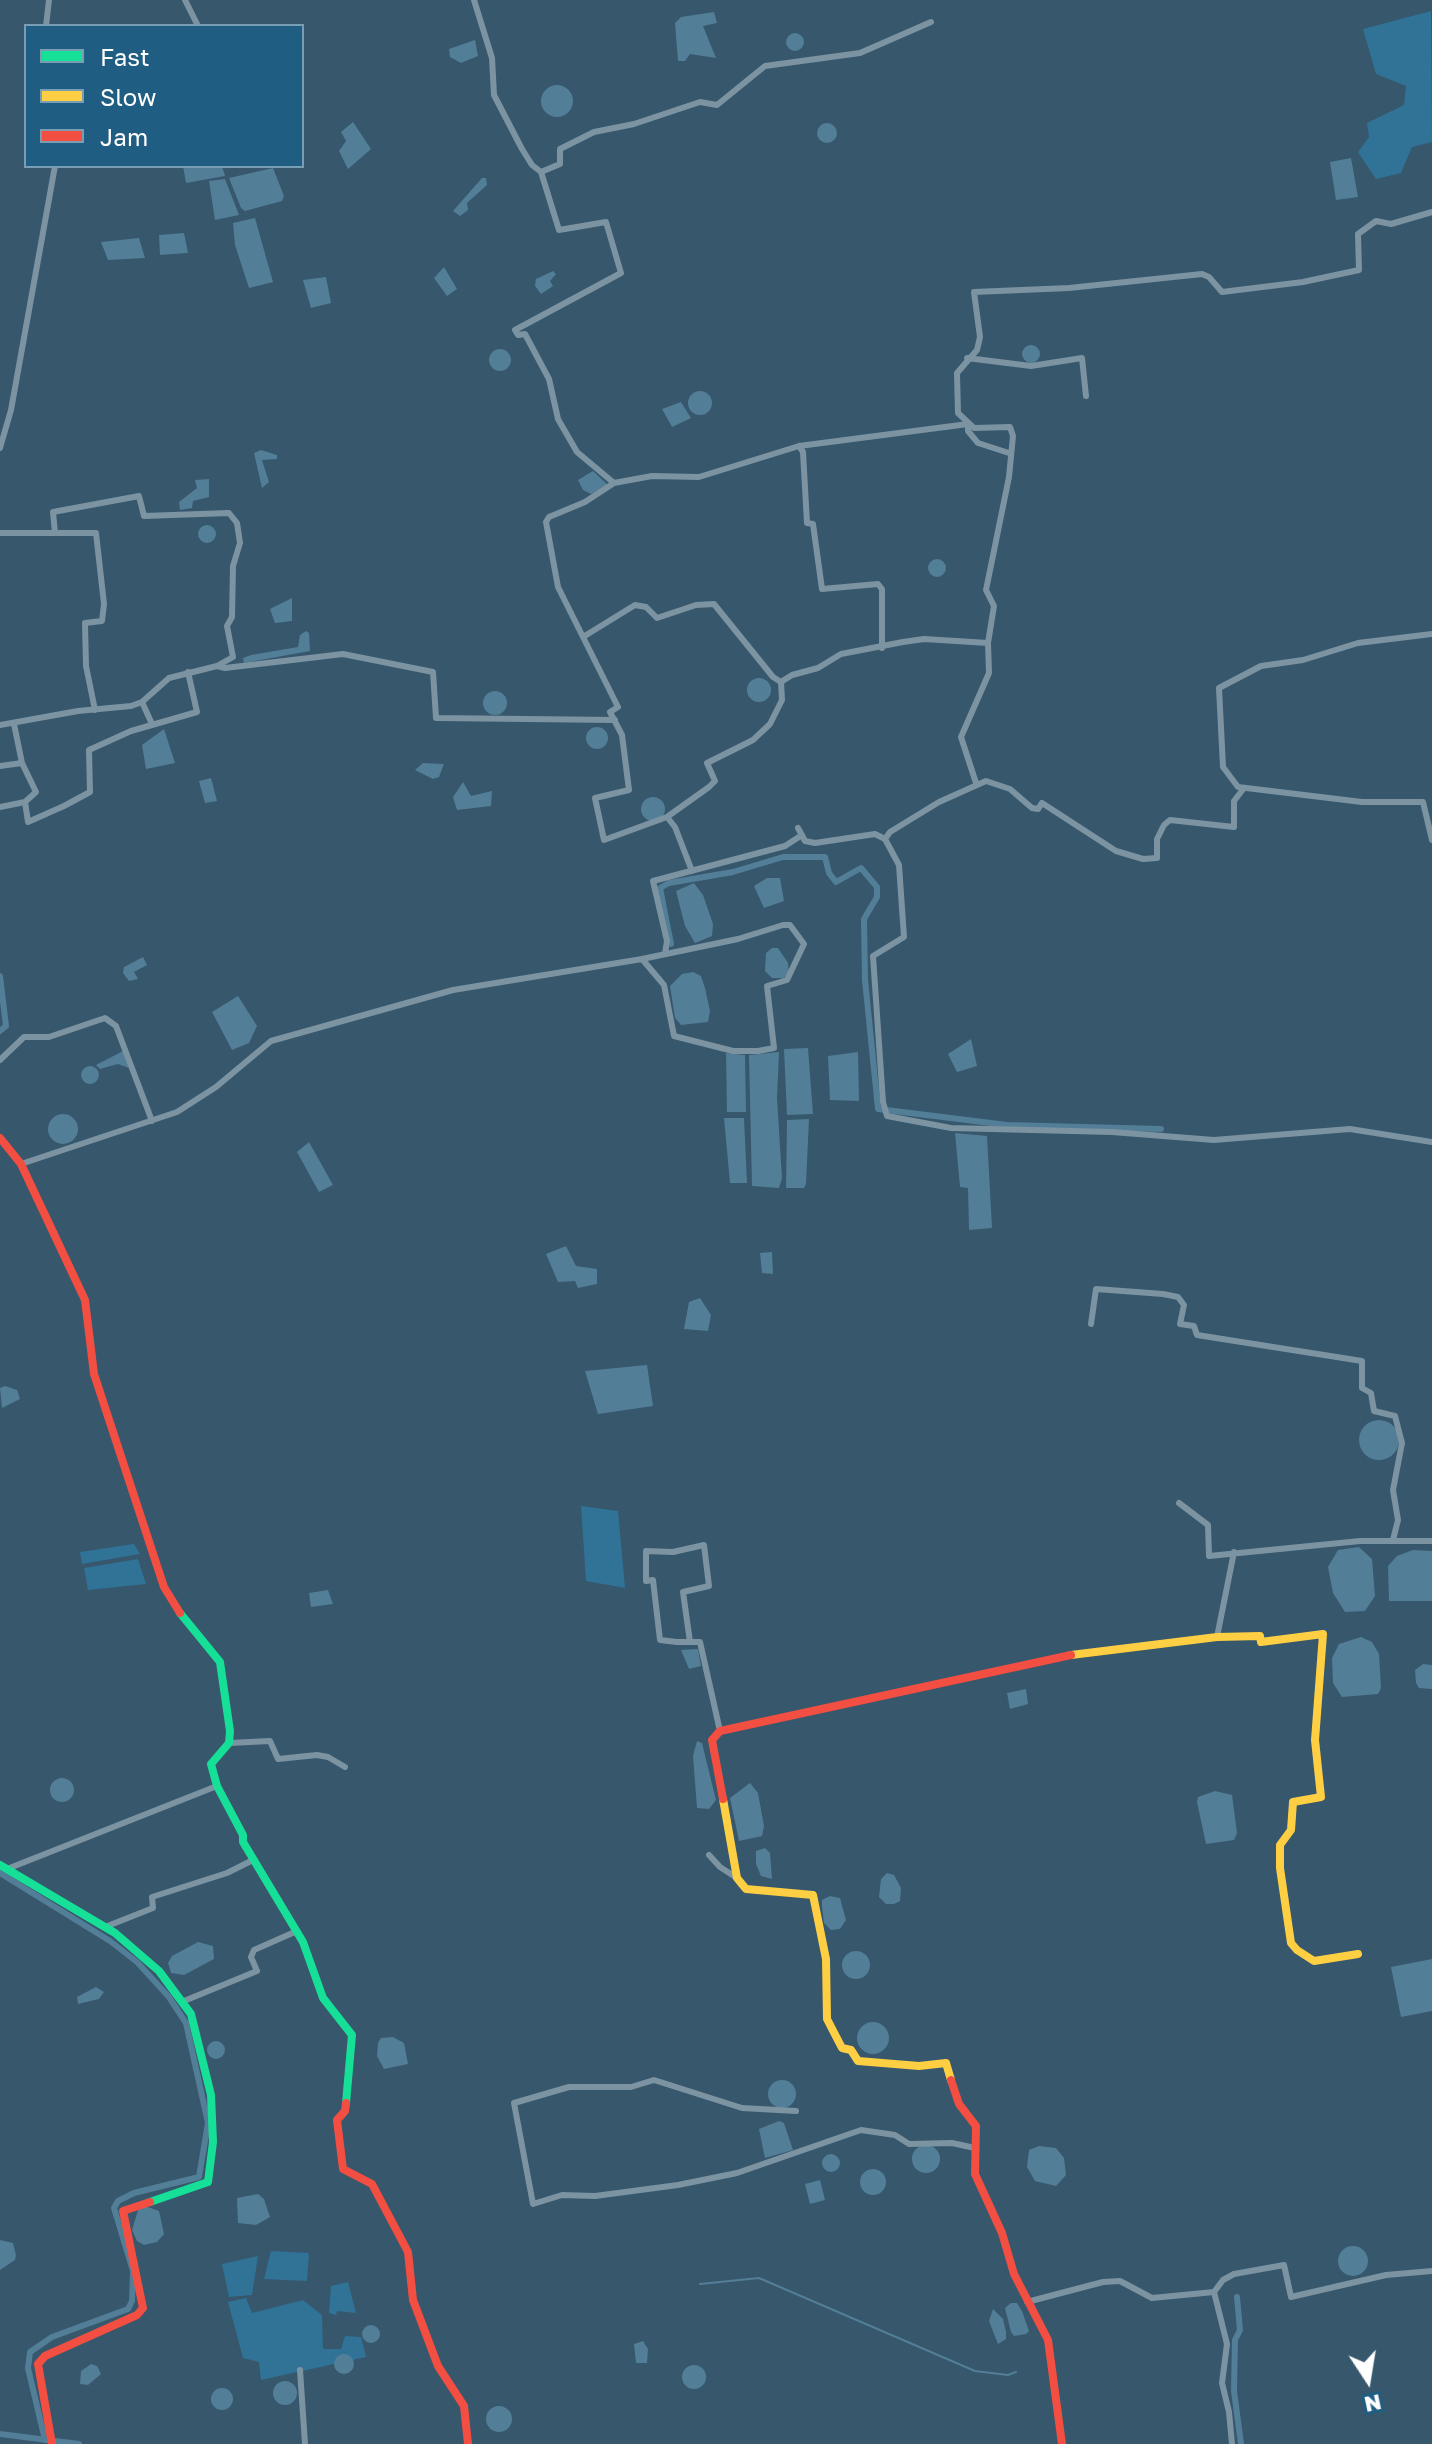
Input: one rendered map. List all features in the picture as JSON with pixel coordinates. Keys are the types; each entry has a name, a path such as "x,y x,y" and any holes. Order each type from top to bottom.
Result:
{"street":[{"path":"46,24 49,0"},
{"path":"185,0 197,24"},
{"path":"474,0 492,58 494,95 522,149 541,172 559,230 606,222 621,273 515,330 518,335 525,334 549,379 558,419 577,452 614,483"},
{"path":"541,172 560,164 560,149 594,132 634,124 700,102 717,105 765,66 823,55 860,53 931,22"},
{"path":"0,448 11,410 55,168"},
{"path":"1009,453 978,443 958,413 957,373 977,350 980,337 974,292 1082,287 1202,274 1209,277 1222,292 1303,282 1359,270 1358,234 1376,221 1391,224 1432,212"},
{"path":"967,358 1031,366 1082,358 1086,396"},
{"path":"781,682 782,700 770,724 753,740 707,763 715,781 667,817 604,840 595,798 629,790 622,735 610,712 618,707 558,587 546,522 549,517 585,502 614,483 652,476 699,477 799,446 968,424 986,430 1010,427 1009,477 986,590 994,606 988,643 989,673 961,737 976,783"},
{"path":"799,446 803,452 807,523 813,524 822,589 878,584 883,600 882,648"},
{"path":"0,725 14,724 27,718 117,710 142,702 158,684 188,672 217,666 233,657 227,626 232,617 233,566 240,543 237,523 229,513 144,516 139,496 53,512 55,533"},
{"path":"0,533 96,533 104,604 102,621 85,623 86,666 95,710"},
{"path":"583,637 635,605 646,607 657,618 696,605 714,604 773,677 781,682"},
{"path":"1432,634 1358,643 1303,660 1261,666 1219,688 1223,767 1238,787 1362,802 1423,802 1432,840"},
{"path":"781,682 818,668 841,654 924,639 988,643"},
{"path":"217,666 225,668 343,654 433,672 436,718 615,720"},
{"path":"25,802 28,822 90,792 89,750 152,724 197,712 188,672"},
{"path":"142,702 152,724"},
{"path":"0,807 25,802 36,792 22,763 14,724"},
{"path":"0,766 22,763"},
{"path":"885,839 890,832 976,783 986,781 1010,789 1032,808 1038,809 1042,803 1101,843 1143,859 1157,858 1157,839 1170,820 1234,827 1234,801 1244,788"},
{"path":"667,817 675,827 692,871"},
{"path":"665,954 667,941 653,881 785,846 800,832 805,841 815,843 875,834 885,839 899,865 904,937 873,956 883,1102 887,1116 951,1128 1112,1132 1214,1140 1350,1129 1432,1142"},
{"path":"21,1164 177,1112 216,1087 271,1041 453,990 642,959 790,925 804,944 787,980 767,986 774,1048 733,1051 674,1036 664,985 642,959"},
{"path":"0,1060 24,1037 49,1037 105,1018 116,1026 152,1121"},
{"path":"0,1138 21,1164 85,1300 94,1374 164,1587 183,1619 220,1662 230,1717 229,1743 211,1764 217,1786 253,1860 297,1931 323,1998 352,2035 345,2111 337,2120 343,2169 372,2184 408,2252 413,2300 438,2366 464,2406 468,2444"},
{"path":"1091,1324 1096,1289 1163,1294 1178,1297 1184,1305 1180,1324 1194,1326 1197,1335 1274,1344 1289,1351 1362,1361 1362,1388 1371,1393 1374,1411 1395,1416 1402,1443 1393,1490 1398,1520 1393,1540"},
{"path":"1179,1503 1208,1525 1209,1556 1393,1540 1432,1541"},
{"path":"690,1642 683,1592 709,1586 704,1545 673,1552 646,1551 646,1581 653,1580 660,1640 690,1642 700,1642 720,1731"},
{"path":"1217,1637 1234,1552"},
{"path":"737,1878 712,1740 720,1731 1051,1657 1217,1637 1260,1636 1261,1642 1323,1634 1315,1740 1321,1797 1293,1802 1291,1830 1280,1845 1280,1868 1291,1943 1297,1950 1314,1961 1358,1954"},
{"path":"229,1743 270,1741 278,1759 317,1755 328,1757 345,1767"},
{"path":"4,1867 217,1786"},
{"path":"709,1855 746,1889 813,1895 826,1959 827,2019 842,2048 851,2050 858,2061 919,2066 946,2063 959,2104 976,2126 975,2174 1002,2233 1006,2254 1027,2302 1048,2340 1062,2444"},
{"path":"105,1927 153,1908 152,1897 227,1873 253,1860"},
{"path":"4,1867 105,1927 140,1953 184,2001 196,2027 211,2095 213,2142 208,2182 123,2211 143,2308 137,2315 45,2356 38,2364 52,2444"},
{"path":"184,2001 257,1971 251,1957 254,1950 297,1931"},
{"path":"796,2111 742,2108 654,2080 631,2087 569,2087 514,2103 533,2204 562,2195 595,2196 678,2185 737,2173 861,2130 895,2135 909,2144 941,2142 975,2148"},
{"path":"1027,2302 1103,2282 1120,2281 1152,2298 1214,2292 1234,2274 1275,2265 1284,2265 1291,2297 1386,2275 1432,2271"},
{"path":"1214,2292 1227,2344 1222,2383 1232,2444"},
{"path":"300,2370 305,2444"}],"shaded area":[{"path":"1431,11 1432,142 1412,147 1401,173 1376,179 1358,152 1369,137 1367,123 1404,105 1406,86 1376,74 1363,29"},
{"path":"714,12 717,23 703,26 716,58 690,54 685,61 678,61 675,23 681,17"},
{"path":"791,33 799,33 804,42 802,49 791,51 786,46 786,38"},
{"path":"475,40 478,56 461,63 450,57 449,49"},
{"path":"557,85 568,90 573,101 568,112 557,117 546,112 541,101 546,90"},
{"path":"353,122 371,149 348,169 339,151 346,141 341,132"},
{"path":"823,123 831,123 837,133 831,143 823,143 817,137 817,129"},
{"path":"1351,158 1358,197 1336,200 1330,162"},
{"path":"183,168 223,168 225,176 186,183"},
{"path":"273,168 284,196 282,201 245,211 229,178"},
{"path":"482,178 486,178 487,185 467,203 468,210 460,216 453,211"},
{"path":"225,179 239,215 215,220 209,181"},
{"path":"255,218 273,282 249,288 235,245 233,223"},
{"path":"184,233 188,253 160,255 159,235"},
{"path":"139,238 145,258 108,260 101,242"},
{"path":"444,267 457,289 447,296 434,278"},
{"path":"553,271 556,274 550,281 553,286 541,294 535,286 536,279"},
{"path":"326,277 331,303 311,308 303,280"},
{"path":"1027,345 1035,345 1040,354 1038,361 1027,363 1022,358 1022,350"},
{"path":"500,349 508,352 511,360 508,368 500,371 492,368 489,360 492,352"},
{"path":"700,391 709,394 712,403 709,412 700,415 691,412 688,403 691,394"},
{"path":"681,402 691,418 672,427 662,409"},
{"path":"261,450 277,455 277,459 262,460 269,482 262,488 254,453"},
{"path":"593,471 608,485 591,494 583,490 578,480"},
{"path":"209,479 209,497 193,501 192,508 180,510 179,502 197,488 195,480"},
{"path":"207,525 216,534 207,543 198,534"},
{"path":"937,559 946,568 937,577 928,568"},
{"path":"292,598 292,621 275,623 270,609"},
{"path":"306,631 309,633 310,651 244,663 243,658 251,655 298,647 300,635"},
{"path":"759,678 768,681 771,690 768,699 759,702 750,699 747,690 750,681"},
{"path":"495,691 503,695 507,703 503,711 495,715 487,711 483,703 487,695"},
{"path":"597,727 605,730 608,738 605,746 597,749 589,746 586,738 589,730"},
{"path":"164,729 175,763 146,769 142,745"},
{"path":"423,763 444,764 439,777 433,779 415,770"},
{"path":"211,778 217,801 205,803 199,781"},
{"path":"463,782 471,796 492,791 491,806 457,810 453,797"},
{"path":"653,797 661,801 665,809 661,817 653,821 645,817 641,809 645,801"},
{"path":"767,878 780,878 784,901 764,908 754,886"},
{"path":"694,883 703,895 713,924 712,936 695,943 685,926 676,891"},
{"path":"778,948 788,963 789,974 783,978 772,978 765,971 766,953"},
{"path":"143,957 147,965 134,972 138,979 129,981 123,973 124,967"},
{"path":"693,972 701,976 705,988 710,1011 708,1022 681,1025 675,1018 670,986 682,974"},
{"path":"238,996 257,1026 249,1043 232,1050 212,1012"},
{"path":"971,1039 977,1066 957,1072 948,1054"},
{"path":"808,1048 813,1114 787,1115 784,1049"},
{"path":"123,1051 129,1068 118,1064 100,1069 96,1065"},
{"path":"779,1052 777,1098 782,1178 779,1188 752,1186 749,1055"},
{"path":"858,1052 859,1101 830,1100 828,1056"},
{"path":"726,1053 745,1055 746,1112 727,1112"},
{"path":"86,1066 94,1066 99,1075 97,1082 86,1084 81,1079 81,1071"},
{"path":"63,1114 74,1118 78,1129 74,1140 63,1144 52,1140 48,1129 52,1118"},
{"path":"724,1118 744,1118 747,1183 730,1183"},
{"path":"809,1119 806,1184 804,1188 786,1188 787,1120"},
{"path":"955,1133 987,1136 992,1228 969,1230 968,1188 960,1187"},
{"path":"309,1142 333,1185 319,1192 297,1152"},
{"path":"566,1246 576,1266 597,1269 597,1284 578,1288 575,1281 558,1282 546,1254"},
{"path":"772,1252 773,1274 762,1273 760,1253"},
{"path":"700,1298 711,1315 708,1331 684,1329 689,1302"},
{"path":"647,1365 653,1406 598,1414 585,1371"},
{"path":"5,1386 17,1390 20,1399 2,1408 0,1388"},
{"path":"1379,1420 1393,1426 1399,1440 1393,1454 1379,1460 1365,1454 1359,1440 1365,1426"},
{"path":"581,1506 618,1511 625,1588 586,1581"},
{"path":"134,1544 140,1554 82,1564 80,1552"},
{"path":"1359,1547 1372,1559 1375,1596 1365,1611 1345,1612 1333,1593 1328,1567 1338,1550"},
{"path":"1413,1550 1432,1551 1432,1601 1389,1601 1388,1566 1397,1556"},
{"path":"138,1559 146,1584 88,1590 84,1568"},
{"path":"328,1590 333,1604 311,1607 309,1593"},
{"path":"1361,1637 1372,1642 1379,1654 1381,1688 1378,1694 1342,1697 1333,1683 1332,1658 1339,1644"},
{"path":"698,1649 701,1666 689,1669 681,1650"},
{"path":"1423,1664 1432,1665 1432,1689 1419,1688 1416,1683 1415,1670"},
{"path":"1026,1689 1028,1704 1010,1709 1007,1693"},
{"path":"697,1741 702,1743 716,1800 709,1809 697,1808 693,1756"},
{"path":"62,1778 70,1782 74,1790 70,1798 62,1802 54,1798 50,1790 54,1782"},
{"path":"750,1783 758,1793 764,1826 762,1836 739,1841 730,1798"},
{"path":"1215,1791 1232,1795 1237,1833 1234,1840 1206,1844 1197,1802 1198,1797"},
{"path":"765,1848 770,1853 772,1879 761,1876 756,1864 756,1851"},
{"path":"887,1873 894,1875 901,1888 900,1901 894,1904 886,1904 879,1897 881,1879"},
{"path":"830,1896 840,1898 846,1920 840,1929 831,1930 824,1923 822,1900"},
{"path":"198,1942 213,1946 214,1959 184,1975 171,1973 168,1963 172,1956"},
{"path":"856,1951 866,1955 870,1965 866,1975 856,1979 846,1975 842,1965 846,1955"},
{"path":"1432,1959 1432,2011 1401,2017 1391,1967"},
{"path":"96,1987 104,1992 99,1999 78,2004 77,1997"},
{"path":"873,2022 884,2027 889,2038 884,2049 873,2054 862,2049 857,2038 862,2027"},
{"path":"393,2037 404,2043 408,2064 384,2069 377,2056 378,2043 381,2038"},
{"path":"212,2041 220,2041 225,2050 223,2057 212,2059 207,2054 207,2046"},
{"path":"782,2080 792,2084 796,2094 792,2104 782,2108 772,2104 768,2094 772,2084"},
{"path":"779,2121 784,2123 793,2150 765,2158 759,2129"},
{"path":"926,2145 936,2149 940,2159 936,2169 926,2173 916,2169 912,2159 916,2149"},
{"path":"1039,2146 1056,2148 1064,2158 1066,2175 1056,2186 1035,2181 1027,2167 1029,2150"},
{"path":"831,2154 840,2163 831,2172 822,2163"},
{"path":"873,2169 882,2173 886,2182 882,2191 873,2195 864,2191 860,2182 864,2173"},
{"path":"820,2180 825,2200 810,2204 805,2184"},
{"path":"258,2194 264,2199 270,2217 256,2225 238,2223 237,2198"},
{"path":"145,2206 159,2211 164,2234 157,2242 144,2245 137,2241 132,2230 138,2210"},
{"path":"0,2240 13,2243 16,2255 15,2260 0,2270"},
{"path":"1353,2246 1364,2250 1368,2261 1364,2272 1353,2276 1342,2272 1338,2261 1342,2250"},
{"path":"271,2251 309,2253 307,2281 264,2279"},
{"path":"258,2256 252,2295 229,2297 222,2264"},
{"path":"348,2282 356,2313 329,2313 331,2286"},
{"path":"246,2298 252,2313 303,2300 322,2315 323,2349 341,2349 345,2336 361,2337 366,2357 261,2380 259,2362 243,2358 228,2302"},
{"path":"1017,2303 1022,2311 1029,2331 1026,2334 1014,2336 1011,2332 1005,2308"},
{"path":"993,2309 1003,2319 1006,2332 1006,2339 998,2344 989,2321"},
{"path":"367,2325 375,2325 380,2334 378,2341 367,2343 362,2338 362,2330"},
{"path":"643,2341 648,2349 647,2363 636,2363 634,2344"},
{"path":"344,2354 351,2357 354,2364 351,2371 344,2374 337,2371 334,2364 337,2357"},
{"path":"91,2364 97,2366 101,2374 88,2385 80,2384 81,2371"},
{"path":"694,2365 703,2368 706,2377 703,2386 694,2389 685,2386 682,2377 685,2368"},
{"path":"285,2381 294,2384 297,2393 294,2402 285,2405 276,2402 273,2393 276,2384"},
{"path":"222,2388 233,2399 222,2410 211,2399"},
{"path":"499,2406 508,2410 512,2419 508,2428 499,2432 490,2428 486,2419 490,2410"}],"waterway":[{"path":"671,944 660,888 669,883 733,872 783,857 825,857 829,873 836,882 861,868 877,887 877,897 864,919 865,980 878,1109 1007,1125 1161,1129"},
{"path":"0,976 6,1026 0,1031"},
{"path":"0,1873 110,1941 137,1962 169,1997 186,2023 208,2123 199,2177 134,2193 118,2201 114,2208 133,2271 132,2301 128,2309 52,2337 30,2352 28,2368 45,2440"},
{"path":"700,2284 759,2278 975,2371 1008,2375 1016,2372"},
{"path":"1237,2297 1240,2330 1235,2340 1234,2391 1241,2444"},
{"path":"0,2434 79,2444"}],"traffic: fast":[{"path":"180,1613 220,1662 230,1731 229,1743 211,1764 217,1786 243,1835 243,1842 303,1942 323,1998 352,2035 346,2103"},
{"path":"0,1865 115,1933 159,1971 191,2014 211,2095 213,2142 208,2182 150,2202"}],"traffic: slow":[{"path":"1071,1655 1217,1637 1260,1636 1261,1642 1323,1634 1315,1740 1321,1797 1293,1802 1291,1830 1280,1845 1280,1868 1291,1943 1297,1950 1314,1961 1358,1954"},
{"path":"723,1799 737,1878 746,1889 813,1895 826,1959 827,2019 842,2048 851,2050 858,2061 919,2066 946,2063 951,2080"}],"traffic: jam":[{"path":"0,1138 21,1164 85,1300 94,1374 164,1587 180,1613"},
{"path":"723,1799 712,1740 720,1731 1071,1655"},
{"path":"951,2080 959,2104 976,2126 975,2174 1002,2233 1014,2274 1048,2340 1062,2444"},
{"path":"346,2103 345,2111 337,2120 343,2169 372,2184 408,2252 413,2300 438,2366 464,2406 468,2444"},
{"path":"52,2444 38,2364 45,2356 137,2315 143,2308 123,2211 150,2202"}]}
